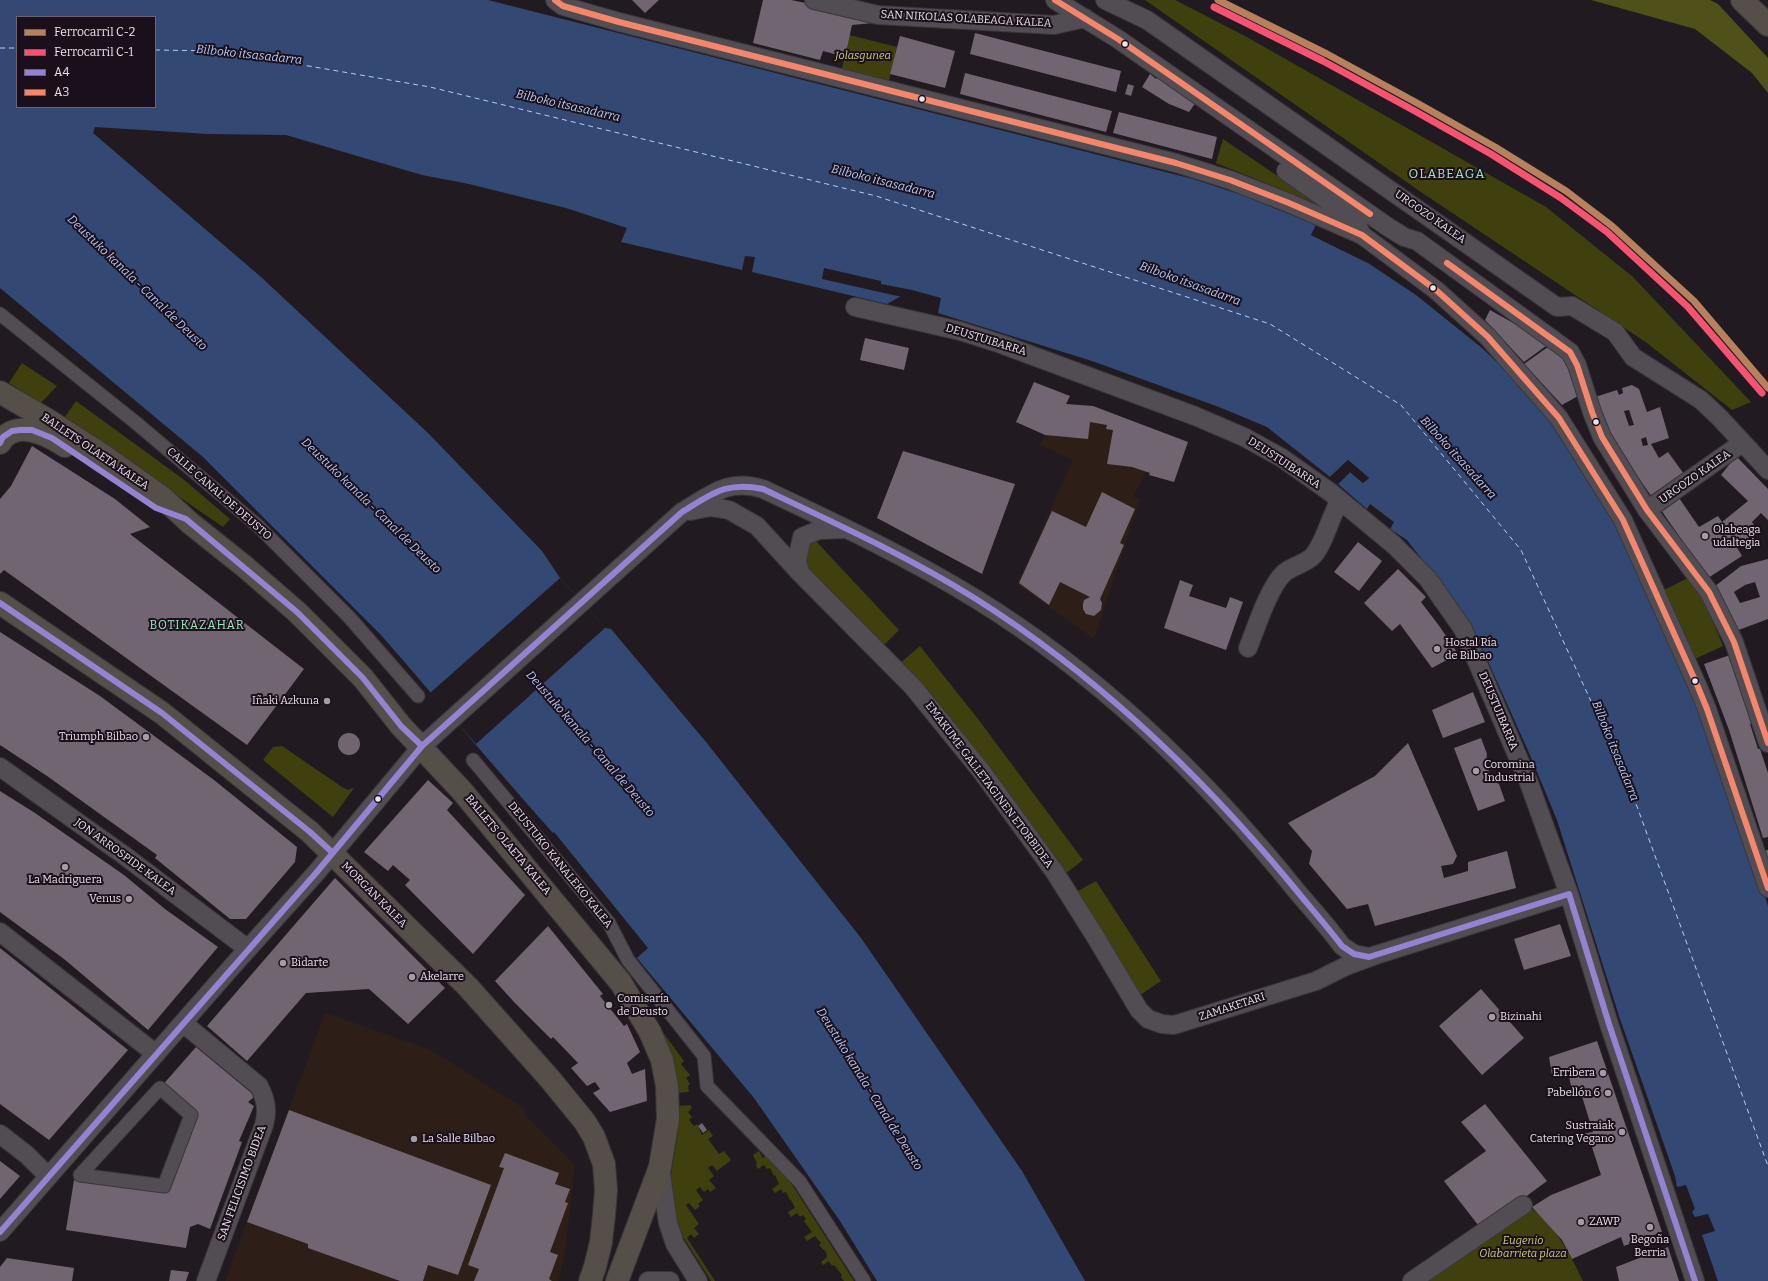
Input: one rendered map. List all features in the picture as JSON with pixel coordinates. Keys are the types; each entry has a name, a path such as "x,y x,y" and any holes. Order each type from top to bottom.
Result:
{"main road":[{"path":"1742,0 1768,25"},
{"name":"BALLETS OLAETA KALEA","path":"0,392 48,420 104,456 163,498 297,612 363,678 401,726 422,746 462,791 581,932 621,983 639,1011 662,1060 667,1086 668,1119 660,1167 617,1281"},
{"name":"BALLETS OLAETA KALEA","path":"1,434 12,431 32,430 52,438 156,508 186,519"},
{"name":"MORGAN KALEA","path":"0,602 162,713 310,832 468,987 550,1079 585,1122 594,1138 604,1164 606,1190 601,1242 590,1281"}],"street":[{"path":"555,0 563,6 619,22 1176,164 1230,180 1362,235 1436,290 1488,337 1556,415 1623,520 1707,709 1768,888"},
{"name":"SAN NIKOLAS OLABEAGA KALEA","path":"814,0 878,15 1054,25 1086,18"},
{"path":"1055,0 1086,18 1388,227 1404,237 1417,241 1570,352 1577,365 1592,412 1602,437 1647,510 1709,592 1734,642 1768,743"},
{"name":"URGOZO KALEA","path":"1104,0 1147,20 1557,307 1572,306 1616,332 1633,358 1701,400 1720,418 1768,470"},
{"path":"1213,105 1227,128 1354,219 1362,235"},
{"name":"DEUSTUIBARRA","path":"855,307 932,324 994,341 1039,356 1201,418 1244,437 1282,458 1340,500 1394,545 1428,579 1463,629 1528,783 1569,894 1609,1024 1695,1281"},
{"name":"CALLE CANAL DE DEUSTO","path":"0,314 135,422 257,525 350,617 418,696"},
{"name":"URGOZO KALEA","path":"1647,510 1742,443"},
{"path":"0,1232 333,853 422,746 682,512 720,489 733,485 751,485 763,489 849,529 911,562 976,600 1073,668 1123,708 1204,783 1275,863 1342,946 1354,954 1369,957"},
{"path":"1248,648 1275,584 1283,574 1313,556 1320,545 1333,512 1340,500"},
{"name":"EMAKUME GALLETAGINEN ETORBIDEA","path":"682,512 711,507 730,510 757,526 800,574 913,687 978,767 1054,871 1139,1010 1148,1019"},
{"path":"800,574 797,560 802,537 819,530 849,529"},
{"name":"DEUSTUKO KANALEKO KALEA","path":"473,760 609,923 628,960 704,1056 708,1086 800,1182 864,1281"},
{"name":"JON ARROSPIDE KALEA","path":"0,767 125,856 248,949"},
{"name":"ZAMAKETARI","path":"1148,1019 1174,1025 1316,981 1346,966 1369,957 1569,894"},
{"path":"0,932 156,1054"},
{"name":"ZAMAKETARI","path":"1316,981 1336,960 1342,946"},
{"name":"SAN FELICISIMO BIDEA","path":"183,1023 259,1086 266,1099 267,1114 264,1125 206,1281"},
{"path":"160,1088 191,1116 164,1186 80,1175 160,1088"},
{"path":"0,1134 27,1155 48,1176"},
{"path":"660,1167 668,1223 675,1244 698,1281"},
{"path":"1412,1281 1523,1205"},
{"path":"648,1281 670,1281"}],"shaded area":[{"path":"1591,0 1710,0 1718,4 1768,58 1768,93 1752,73 1695,29"},
{"path":"1092,405 1117,415 1113,430 1132,467 1146,472 1133,497 1140,499 1094,639 1017,584 1073,460 1040,445 1045,435 1087,439"},
{"name":"La Salle Bilbao","path":"325,1013 429,1049 525,1109 524,1114 575,1165 565,1252 558,1281 225,1281"}],"green space":[{"path":"1145,0 1175,0 1245,36 1546,207 1633,277 1751,402 1732,410 1647,343 1418,190"},
{"name":"Jolasgunea","path":"849,35 897,47 889,81 842,69"},
{"path":"1223,139 1322,206 1216,163"},
{"path":"22,363 57,386 41,403 9,383"},
{"path":"76,401 183,479 230,519 223,527 69,421 65,417"},
{"path":"813,538 899,630 884,645 808,568 801,557"},
{"path":"1688,578 1700,590 1723,646 1695,659 1664,590"},
{"path":"920,646 978,719 1083,860 1065,874 899,664"},
{"path":"282,746 342,787 348,790 354,788 333,817 263,760 273,747"},
{"path":"1096,881 1161,981 1140,995 1078,891"},
{"path":"659,1027 684,1061 681,1064 690,1075 686,1078 690,1084 688,1086 689,1092 678,1093 676,1079"},
{"path":"690,1105 692,1108 688,1112 692,1117 689,1120 694,1126 697,1124 702,1135 709,1130 713,1136 708,1139 719,1154 724,1151 731,1160 717,1171 712,1165 708,1168 714,1176 709,1180 716,1188 710,1192 708,1189 704,1192 700,1187 696,1190 703,1200 698,1204 700,1206 695,1210 689,1203 686,1205 699,1224 694,1228 699,1234 694,1238 691,1234 687,1238 715,1281 711,1281 682,1235 674,1210 670,1180 677,1139 678,1106"},
{"path":"759,1151 763,1158 766,1156 771,1162 773,1161 780,1166 854,1281 844,1281 841,1277 842,1275 834,1265 832,1266 829,1261 823,1265 821,1262 827,1257 826,1252 819,1245 821,1243 815,1236 807,1241 804,1237 812,1232 804,1221 806,1219 803,1215 800,1217 797,1213 791,1217 788,1212 795,1208 786,1192 783,1193 781,1189 775,1193 772,1189 779,1184 775,1175 774,1176 770,1168 767,1169 764,1165 758,1169 753,1155"},
{"name":"Eugenio Olabarrieta plaza","path":"1523,1205 1533,1209 1551,1226 1573,1260 1583,1281 1412,1281"}],"water":[{"path":"0,0 488,0 1193,179 1242,195 1316,225 1311,235 1368,263 1416,295 1482,348 1500,365 1548,419 1618,524 1705,719 1768,906 1768,1281 1718,1281 1702,1235 1715,1231 1708,1214 1695,1217 1692,1212 1695,1209 1686,1185 1677,1187 1675,1176 1619,1016 1557,820 1483,650 1454,601 1407,540 1390,529 1394,522 1370,504 1367,509 1338,484 1350,472 1363,483 1369,478 1348,460 1330,477 1267,427 1219,407 1092,361 938,313 941,298 912,290 887,304 752,272 755,257 745,256 742,270 621,242 627,228 566,208 469,184 422,175 286,135 208,134 95,127 93,133 261,277 429,434 542,551 560,578 605,628 611,629 706,742 861,938 1022,1171 1085,1281 877,1281 840,1221 754,1098 637,958 648,948 554,832 553,833 531,808 380,634 203,457 0,288"}],"pier":[{"path":"1316,225 1318,226 1314,234 1368,260 1366,262 1311,235"},
{"path":"824,268 881,281 881,284 912,290 902,297 822,279"},
{"path":"1348,460 1369,478 1363,483 1350,472 1338,484 1337,483 1350,470 1363,481 1366,478 1348,463 1332,479 1330,477"},
{"path":"560,578 605,628 476,744 430,693"}],"building":[{"path":"632,0 659,0 645,13"},
{"path":"763,0 791,0 875,17 873,23 852,25 845,57 823,51 820,60 753,43"},
{"path":"975,33 1121,71 1116,92 970,54"},
{"path":"900,36 955,51 945,88 890,74"},
{"path":"965,73 1112,111 1106,132 960,94"},
{"path":"1150,74 1156,79 1159,75 1196,102 1189,112 1169,104 1142,87"},
{"path":"1128,84 1134,86 1131,96 1125,94"},
{"path":"1119,112 1217,137 1212,159 1113,133"},
{"path":"1490,310 1524,329 1546,346 1524,362 1485,320"},
{"path":"865,338 909,348 904,370 860,360"},
{"path":"1552,344 1569,361 1578,396 1562,405 1524,364"},
{"path":"1034,382 1070,396 1066,404 1093,406 1188,442 1174,482 1149,475 1150,473 1132,467 1107,464 1113,430 1106,429 1107,425 1090,422 1088,439 1045,435 1016,422"},
{"path":"1632,385 1639,389 1647,412 1660,407 1669,438 1651,444 1659,458 1668,452 1684,474 1652,497 1621,453 1605,426 1595,397 1617,390 1619,395 1623,393 1622,388","holes":["1629,410 1634,425 1629,426 1624,411","1646,437 1648,445 1643,446 1641,439"]},
{"path":"32,446 115,499 150,527 130,534 304,669 247,745 4,570 0,574 0,499 11,486"},
{"path":"903,451 1015,484 982,574 877,518"},
{"path":"1736,456 1768,489 1768,520 1761,513 1752,522 1758,532 1736,546 1742,556 1708,578 1659,507 1677,495 1699,527 1718,516 1722,522 1748,501 1721,475"},
{"path":"1102,492 1135,509 1120,543 1124,545 1100,599 1102,603 1101,610 1094,616 1086,614 1083,609 1083,604 1084,600 1090,597 1060,582 1049,605 1019,583 1052,511 1086,527"},
{"path":"1358,542 1382,561 1359,591 1334,572"},
{"path":"1768,559 1768,619 1736,631 1710,590 1741,566","holes":["1755,582 1760,597 1740,603 1734,592 1745,585"]},
{"path":"1398,569 1426,597 1421,602 1458,654 1432,668 1400,624 1392,631 1364,603"},
{"path":"1180,580 1193,585 1189,596 1226,608 1230,597 1243,602 1226,650 1164,628"},
{"path":"0,632 100,696 214,780 297,847 295,862 246,919 230,919 155,858 157,855 47,776 0,745"},
{"path":"1733,654 1753,723 1750,724 1768,773 1768,837 1763,838 1729,730 1704,664"},
{"path":"1473,692 1485,722 1443,738 1432,710"},
{"path":"345,733 353,733 360,740 360,748 353,755 345,755 338,748 338,740"},
{"name":"Coromina Industrial","path":"1481,738 1487,754 1486,763 1492,780 1499,784 1505,801 1478,811 1454,748"},
{"path":"1408,743 1457,856 1453,864 1441,866 1444,878 1468,871 1468,862 1507,851 1516,888 1375,926 1368,904 1347,909 1309,864 1312,851 1288,823 1375,776"},
{"path":"428,780 453,803 447,810 525,895 473,954 405,885 410,880 393,865 388,871 364,852"},
{"path":"0,791 35,813 124,875 165,909 218,947 148,1030 64,959 0,912"},
{"path":"1768,850 1768,866 1763,851"},
{"path":"335,878 445,988 408,1024 369,989 306,993 247,1061 207,1026"},
{"path":"1560,924 1571,956 1524,970 1514,939"},
{"path":"548,926 603,994 600,996 624,1026 627,1024 640,1052 627,1063 632,1074 645,1069 647,1101 610,1112 593,1093 600,1089 595,1082 587,1086 571,1068 578,1063 553,1037 551,1039 495,981"},
{"path":"0,948 128,1050 49,1140 0,1104"},
{"path":"1481,989 1524,1038 1482,1075 1439,1026"},
{"path":"1597,1041 1662,1232 1624,1246 1621,1237 1572,1259 1562,1240 1532,1207 1551,1195 1601,1175 1591,1144 1587,1145 1582,1134 1593,1132 1580,1090 1572,1091 1569,1076 1560,1078 1560,1074 1552,1075 1549,1057"},
{"path":"196,1047 255,1096 248,1102 254,1106 239,1141 242,1142 210,1229 198,1224 190,1227 186,1248 66,1230 74,1180 164,1186 191,1115 160,1088"},
{"path":"1485,1104 1547,1181 1524,1198 1478,1225 1444,1181 1486,1151 1461,1122"},
{"path":"289,1110 491,1185 458,1275 428,1265 423,1281 400,1281 308,1248 308,1244 247,1222"},
{"path":"702,1123 707,1130 703,1133 698,1126"},
{"path":"505,1153 559,1173 555,1184 570,1189 565,1202 568,1203 550,1252 558,1255 549,1279 552,1281 474,1281 479,1269 468,1265 504,1168 499,1167"},
{"path":"0,1161 20,1176 0,1199"},
{"path":"1668,1247 1679,1281 1619,1281 1616,1267"},
{"path":"7,1258 74,1268 72,1281 0,1281 0,1267"},
{"path":"171,1270 189,1272 186,1281 169,1281"}],"ferry route":[{"path":"0,48 16,48"},
{"path":"156,50 222,51 430,87 876,196 1270,324 1401,405 1521,550 1627,779 1768,1166"}],"rail line":[{"name":"C-2","path":"1218,0 1327,54 1417,103 1495,147 1566,191 1612,226 1694,301 1768,388"},
{"name":"C-1","path":"1214,7 1323,61 1413,110 1491,154 1561,198 1607,232 1688,307 1762,393"}],"transit line":[{"name":"A3","path":"555,0 563,6 619,22 1176,163 1230,180 1289,203 1362,235 1436,290 1488,337 1559,418 1623,520 1707,709 1768,888"},
{"name":"A3","path":"1055,0 1118,39 1370,214"},
{"name":"A3","path":"1447,263 1570,352 1577,365 1592,412 1602,437 1647,510 1709,592 1734,642 1768,743"},
{"name":"A4","path":"0,443 3,437 12,431 20,430 32,430 52,438 156,508 186,519 297,612 363,678 401,726 422,746"},
{"name":"A4","path":"0,1232 316,873 422,746 682,512 711,495 729,488 750,487 763,489 898,555 976,599 1021,629 1064,661 1106,694 1184,766 1257,844 1342,946 1354,954 1369,957 1569,894"},
{"name":"A4","path":"0,603 162,713 310,832 333,853"},
{"name":"A4","path":"1569,894 1609,1024 1695,1281"}],"place":[{"name":"Olabeaga udaltegia","path":"1705,536"},
{"name":"Hostal Ría de Bilbao","path":"1437,649"},
{"name":"Iñaki Azkuna","path":"327,701"},
{"name":"Triumph Bilbao","path":"146,737"},
{"name":"Coromina Industrial","path":"1476,771"},
{"name":"La Madriguera","path":"65,867"},
{"name":"Venus","path":"129,899"},
{"name":"Bidarte","path":"283,963"},
{"name":"Akelarre","path":"412,977"},
{"name":"Comisaría de Deusto","path":"609,1005"},
{"name":"Bizinahi","path":"1492,1017"},
{"name":"Erribera","path":"1603,1073"},
{"name":"Pabellón 6","path":"1608,1093"},
{"name":"Sustraiak Catering Vegano","path":"1622,1132"},
{"name":"La Salle Bilbao","path":"414,1139"},
{"name":"ZAWP","path":"1581,1222"},
{"name":"Begoña Berria","path":"1650,1227"}],"district":[{"name":"OLABEAGA","path":"1447,174"},
{"name":"BOTIKAZAHAR","path":"197,626"}],"water label":[{"name":"Bilboko itsasadarra","path":"249,55"},
{"name":"Bilboko itsasadarra","path":"568,106"},
{"name":"Bilboko itsasadarra","path":"883,182"},
{"name":"Deustuko kanala - Canal de Deusto","path":"137,283"},
{"name":"Bilboko itsasadarra","path":"1190,284"},
{"name":"Bilboko itsasadarra","path":"1458,458"},
{"name":"Deustuko kanala - Canal de Deusto","path":"371,506"},
{"name":"Deustuko kanala - Canal de Deusto","path":"590,744"},
{"name":"Bilboko itsasadarra","path":"1615,751"},
{"name":"Deustuko kanala - Canal de Deusto","path":"869,1089"}]}
